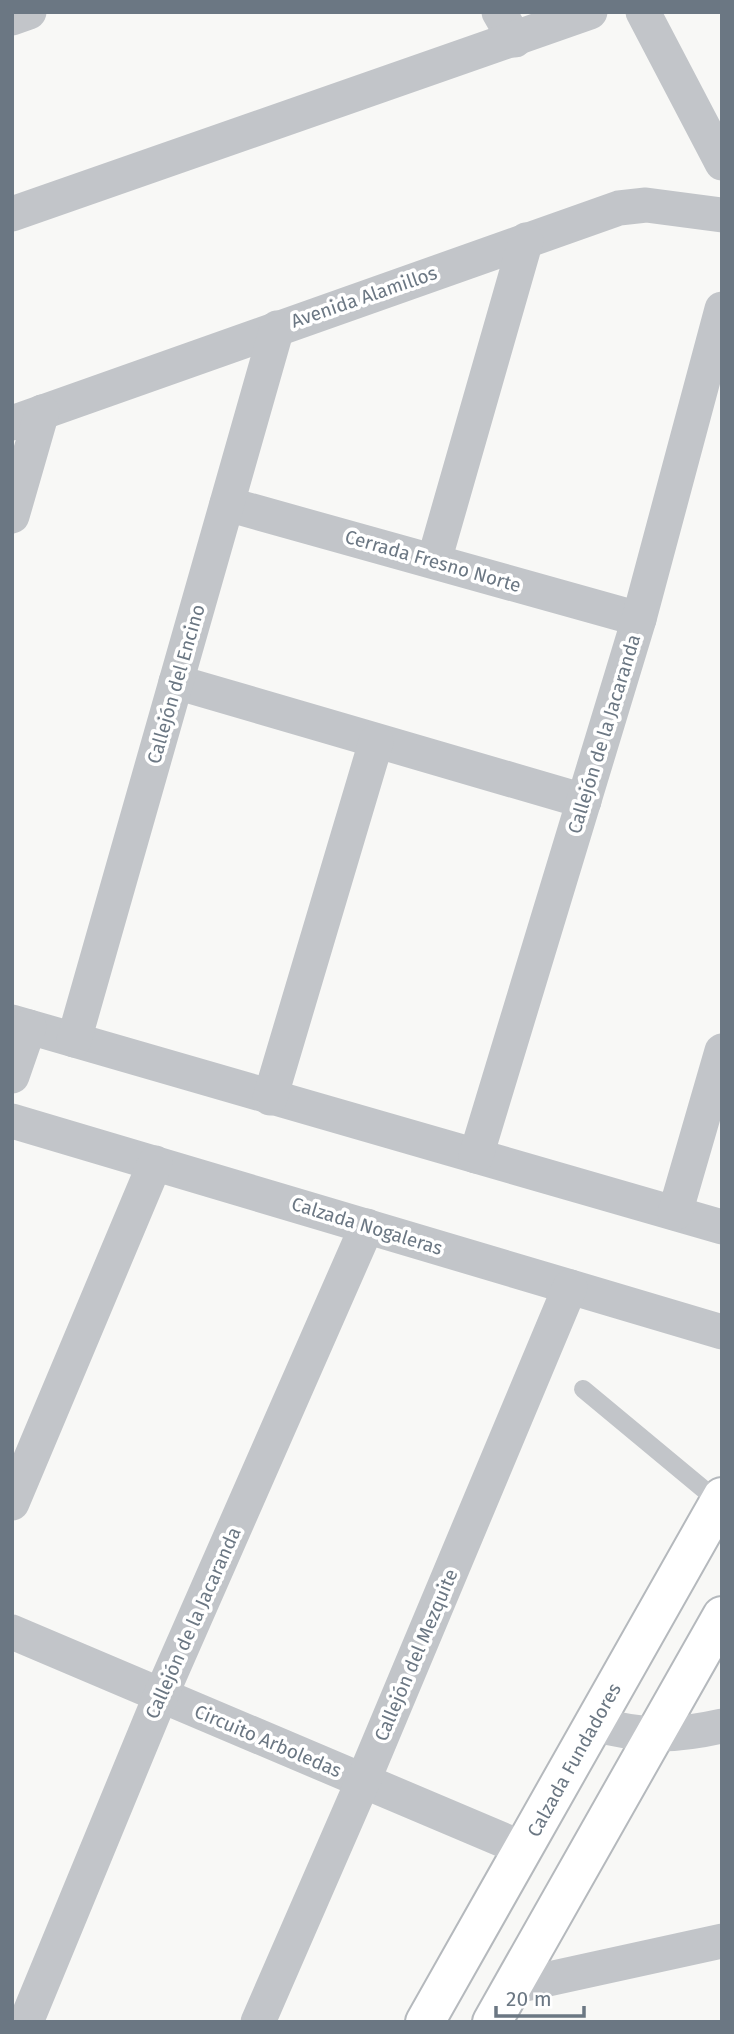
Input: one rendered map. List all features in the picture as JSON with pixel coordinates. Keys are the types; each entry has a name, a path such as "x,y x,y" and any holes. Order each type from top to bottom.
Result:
{"main road":[{"name":"Calzada Fundadores","path":"425,2022 720,1500"},
{"path":"492,2022 722,1616"}],"street":[{"path":"12,18 29,12"},
{"path":"12,214 507,26 590,12"},
{"path":"643,12 722,163"},
{"name":"Avenida Alamillos","path":"27,418 619,208 646,205 722,215"},
{"path":"434,561 526,240"},
{"name":"Callejón de la Jacaranda","path":"476,1156 639,619 722,309"},
{"name":"Callejón del Encino","path":"74,1040 277,328"},
{"path":"12,516 27,418"},
{"name":"Cerrada Fresno Norte","path":"227,504 639,619"},
{"path":"176,682 584,801"},
{"path":"270,1098 376,742"},
{"path":"12,1076 20,1024 722,1227"},
{"path":"675,1213 722,1051"},
{"name":"Calzada Nogaleras","path":"12,1121 722,1332"},
{"path":"13,1496 155,1163"},
{"name":"Callejón de la Jacaranda","path":"26,2022 161,1695 367,1226"},
{"name":"Callejón del Mezquite","path":"258,2022 363,1781 570,1287"},
{"name":"Circuito Arboledas","path":"12,1632 524,1849"},
{"path":"594,1724 625,1733 656,1736 722,1726"},
{"path":"512,1987 722,1941"}],"lane":[{"path":"583,1390 720,1500"}]}
